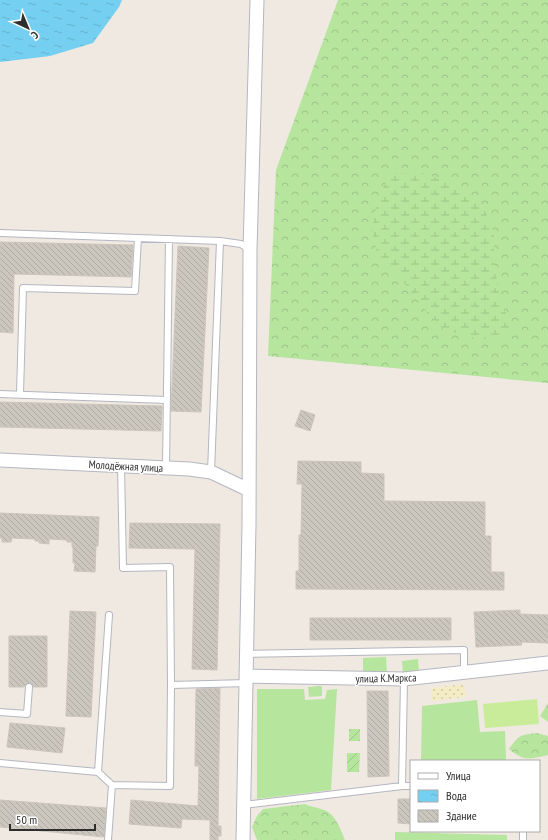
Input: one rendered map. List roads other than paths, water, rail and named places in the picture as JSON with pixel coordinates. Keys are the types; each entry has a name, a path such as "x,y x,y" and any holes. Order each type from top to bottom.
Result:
{"street":[{"path":"243,840 247,680 250,250 257,0"},
{"name":"Молодёжная улица","path":"0,460 189,469 210,472 249,490"},
{"name":"улица К.Маркса","path":"247,680 404,679 548,663"}],"lane":[{"path":"0,233 220,241 241,244 250,250"},
{"path":"20,394 23,288 135,291 138,238"},
{"path":"166,468 169,239"},
{"path":"210,472 220,241"},
{"path":"0,394 167,400"},
{"path":"0,763 98,772 112,785 170,786 170,567 123,568 121,466"},
{"path":"98,772 109,615"},
{"path":"247,654 464,650 464,672"},
{"path":"402,786 404,679"},
{"path":"171,685 247,680"},
{"path":"0,712 27,714 29,687"},
{"path":"108,840 112,785"},
{"path":"243,805 410,786"}],"water":[{"path":"0,0 122,0 119,7 93,43 50,56 0,62"}]}
